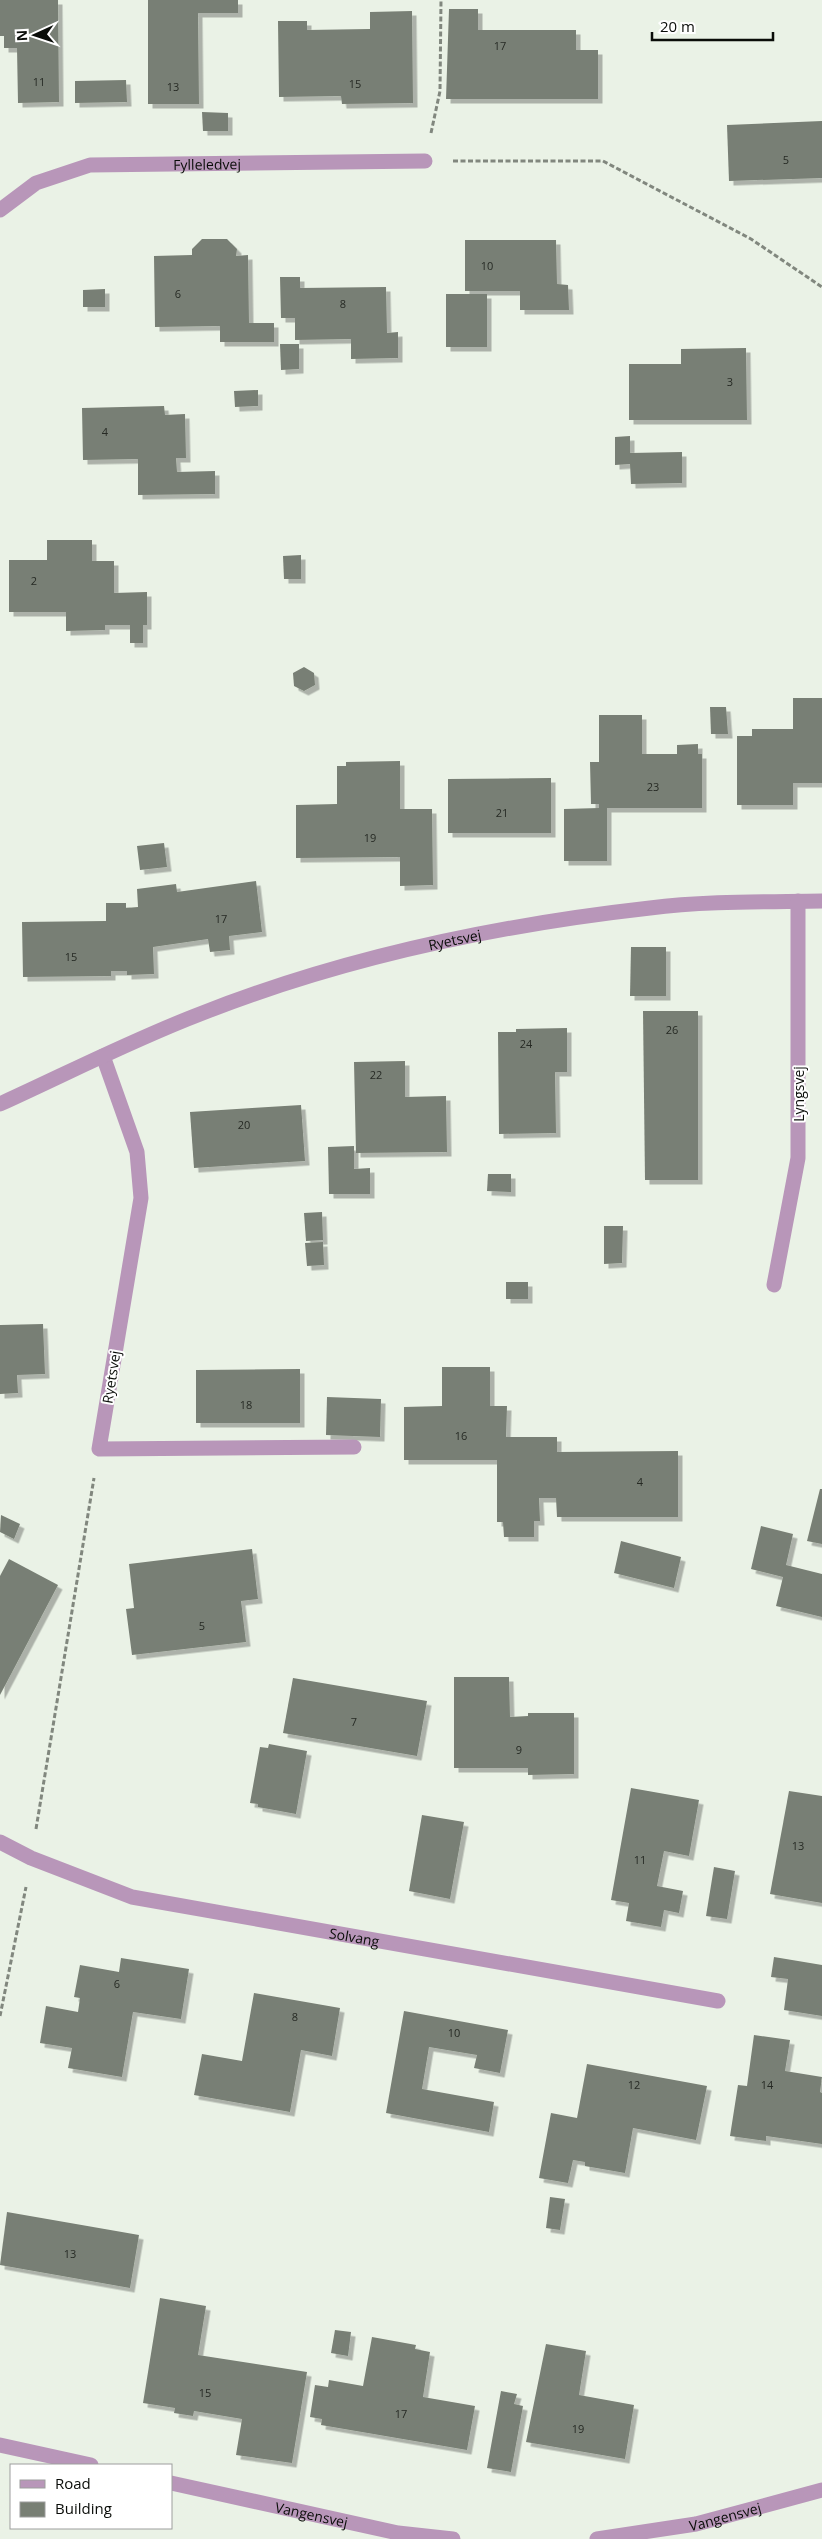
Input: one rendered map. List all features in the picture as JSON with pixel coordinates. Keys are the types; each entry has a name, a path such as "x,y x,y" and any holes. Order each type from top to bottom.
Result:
{"street":[{"name":"Fylleledvej","path":"0,210 36,183 90,165 425,161"},
{"name":"Lyngsvej","path":"774,1285 798,1158 798,901"},
{"name":"Ryetsvej","path":"0,1104 103,1056 208,1011 297,980 403,951 520,927 652,907 822,901"},
{"name":"Ryetsvej","path":"99,1449 140,1198 137,1152 103,1056"},
{"path":"99,1449 354,1447"},
{"name":"Solvang","path":"0,1842 31,1858 132,1898 718,2001"},
{"path":"0,2445 86,2464"},
{"name":"Vangensvej","path":"172,2483 398,2532 453,2539"},
{"name":"Vangensvej","path":"597,2539 696,2524 822,2490"}],"path":[{"path":"441,0 440,91 425,161 603,161 751,239 822,287"},
{"path":"0,2016 31,1858 99,1449"}],"building":[{"path":"0,0 58,0 59,102 18,103 17,48 4,48 4,36 0,36"},
{"path":"148,0 238,0 238,13 198,13 199,104 148,104"},
{"path":"449,9 478,9 478,30 576,30 576,50 598,50 598,99 446,99"},
{"path":"412,11 413,103 342,104 341,96 279,97 278,21 307,21 307,30 370,29 370,12"},
{"path":"126,80 127,102 75,103 75,81"},
{"path":"202,112 228,113 228,131 203,131"},
{"path":"822,121 822,178 729,181 727,125"},
{"path":"202,239 227,239 237,249 236,256 248,255 249,323 274,323 274,342 220,342 220,326 155,327 154,256 192,255 192,249"},
{"path":"465,240 556,240 557,284 568,285 569,310 520,310 520,291 465,291"},
{"path":"280,277 300,277 300,288 386,287 387,333 398,332 398,358 351,359 351,339 295,340 295,318 281,318"},
{"path":"105,289 105,307 83,307 83,290"},
{"path":"446,294 487,294 487,347 446,347"},
{"path":"280,344 299,344 299,369 281,370"},
{"path":"746,348 747,420 629,420 629,364 681,364 681,349"},
{"path":"258,390 258,406 235,407 234,391"},
{"path":"164,406 165,415 185,414 186,458 176,458 177,472 215,471 215,494 138,495 138,459 83,460 82,408"},
{"path":"630,436 630,453 682,452 682,483 631,484 630,464 615,465 615,437"},
{"path":"47,540 92,540 92,561 114,561 114,593 147,592 147,625 143,625 143,643 130,643 130,625 105,625 105,630 66,631 66,612 9,612 9,560 47,560"},
{"path":"301,555 301,579 284,579 283,556"},
{"path":"304,667 314,673 315,685 304,691 294,686 293,673"},
{"path":"793,698 822,698 822,783 793,783 793,805 737,805 737,736 752,736 752,729 793,729"},
{"path":"710,707 726,707 728,734 711,734"},
{"path":"599,715 642,715 642,754 677,754 677,745 698,744 698,754 702,754 702,808 607,808 607,861 564,861 564,809 599,808 599,804 591,804 590,762 599,762"},
{"path":"400,761 400,809 432,809 433,885 400,886 400,857 296,858 296,805 337,804 337,766 346,766 346,762"},
{"path":"551,778 551,833 448,833 448,779"},
{"path":"164,843 167,867 140,870 137,846"},
{"path":"256,881 262,932 229,936 230,950 210,952 208,939 153,947 154,974 127,975 127,971 111,971 111,976 23,977 22,922 106,921 106,903 126,903 126,908 138,907 137,889 176,884 177,892"},
{"path":"631,947 666,947 666,996 630,996"},
{"path":"643,1011 698,1011 698,1180 645,1180"},
{"path":"567,1028 567,1072 555,1072 556,1133 499,1134 498,1032 516,1032 516,1029"},
{"path":"405,1061 405,1097 446,1096 447,1152 356,1153 354,1062"},
{"path":"301,1105 305,1161 194,1168 190,1112"},
{"path":"354,1146 354,1169 370,1168 370,1194 329,1194 328,1147"},
{"path":"488,1174 511,1174 511,1192 487,1191"},
{"path":"322,1212 323,1240 306,1241 304,1213"},
{"path":"604,1226 623,1226 622,1263 604,1264"},
{"path":"323,1242 324,1265 307,1266 305,1243"},
{"path":"506,1282 528,1282 528,1299 506,1299"},
{"path":"43,1324 45,1374 17,1375 18,1393 0,1394 0,1325"},
{"path":"442,1367 490,1367 490,1406 507,1406 506,1437 557,1437 557,1452 678,1451 678,1517 557,1517 556,1498 539,1498 540,1521 534,1521 534,1537 504,1537 503,1522 497,1522 497,1460 404,1460 404,1407 442,1406"},
{"path":"300,1369 300,1423 196,1423 196,1370"},
{"path":"327,1397 381,1399 380,1437 326,1435"},
{"path":"820,1489 822,1489 822,1544 807,1541"},
{"path":"1,1515 20,1524 14,1539 0,1532"},
{"path":"761,1526 793,1534 786,1565 822,1574 822,1617 776,1606 783,1577 751,1569"},
{"path":"621,1541 681,1557 674,1588 614,1573"},
{"path":"252,1549 258,1599 241,1601 246,1642 132,1655 126,1609 134,1608 129,1564"},
{"path":"9,1559 58,1585 0,1695 0,1576"},
{"path":"454,1677 509,1677 510,1717 528,1716 528,1713 574,1713 574,1774 528,1775 528,1768 454,1768"},
{"path":"293,1678 427,1701 417,1756 283,1733"},
{"path":"269,1744 307,1751 296,1814 258,1807 258,1804 250,1803 260,1747 268,1748"},
{"path":"631,1788 699,1800 689,1856 664,1851 657,1886 683,1891 679,1913 664,1910 661,1927 626,1921 629,1903 611,1900"},
{"path":"789,1791 822,1796 822,1903 770,1894"},
{"path":"422,1815 464,1822 450,1899 409,1891"},
{"path":"714,1867 735,1871 727,1919 706,1916"},
{"path":"774,1957 822,1965 822,2016 784,2010 788,1979 771,1977"},
{"path":"121,1958 189,1969 181,2019 133,2012 122,2077 68,2068 72,2048 40,2043 46,2006 78,2012 80,1998 74,1997 80,1965 119,1972"},
{"path":"254,1993 340,2008 332,2056 301,2050 290,2112 194,2095 202,2054 242,2061"},
{"path":"404,2011 508,2030 500,2073 474,2068 477,2055 429,2047 422,2089 494,2102 489,2132 386,2113"},
{"path":"754,2035 790,2040 785,2071 822,2077 820,2092 822,2093 822,2144 766,2136 766,2141 730,2136 738,2085 747,2086"},
{"path":"587,2064 707,2086 696,2140 633,2128 625,2173 585,2166 585,2162 573,2160 568,2183 539,2178 551,2113 577,2118"},
{"path":"550,2197 565,2199 560,2230 546,2228"},
{"path":"7,2212 139,2235 130,2288 0,2265"},
{"path":"160,2298 206,2306 198,2355 307,2372 292,2463 236,2455 242,2419 194,2411 193,2416 174,2413 175,2408 143,2403"},
{"path":"335,2330 351,2332 348,2356 331,2353"},
{"path":"372,2337 416,2345 415,2349 430,2352 423,2397 475,2406 467,2450 321,2425 322,2419 310,2417 315,2385 328,2387 329,2380 363,2386"},
{"path":"546,2344 586,2351 579,2395 634,2405 625,2459 526,2442"},
{"path":"501,2391 517,2394 514,2404 523,2406 511,2472 487,2468"}]}
